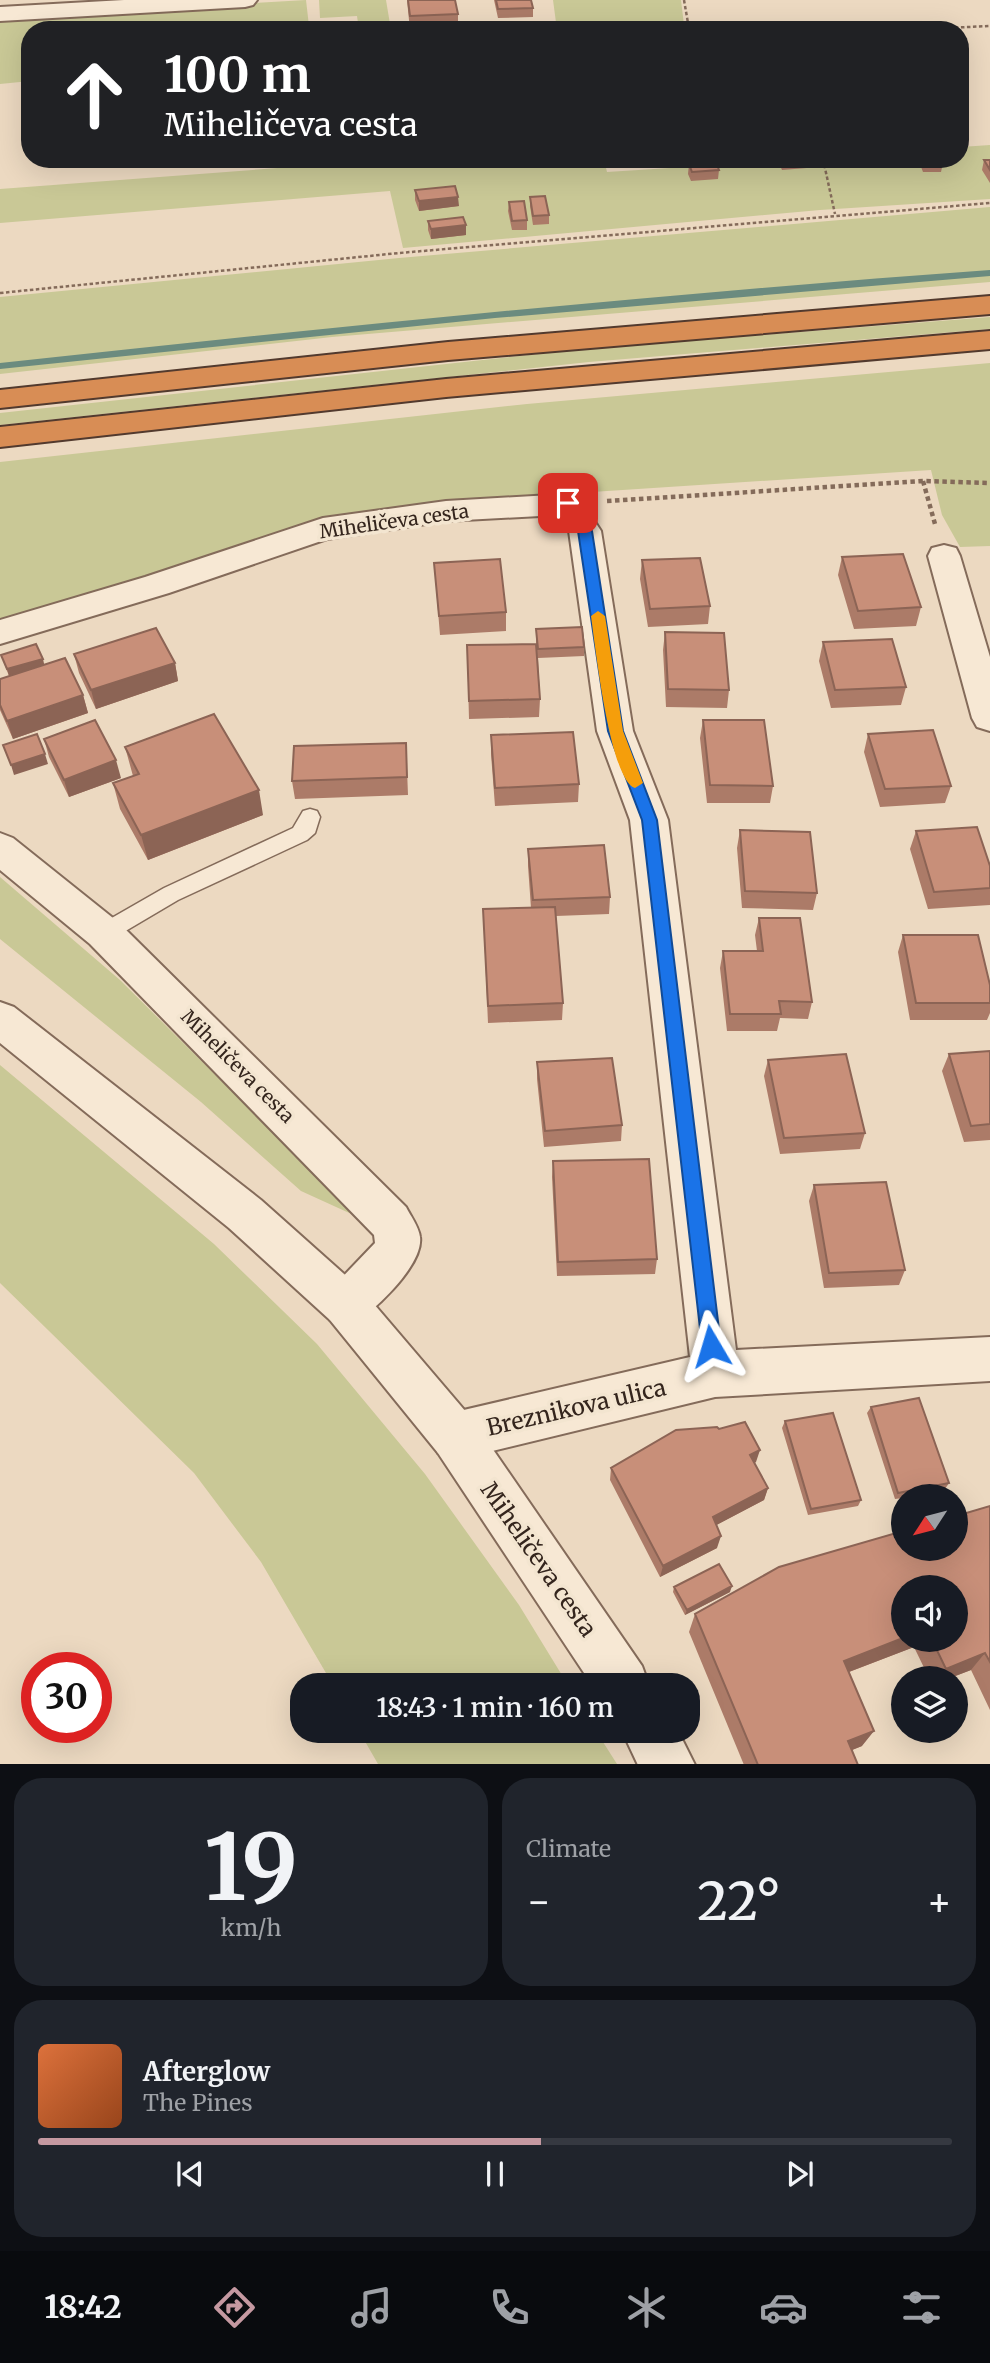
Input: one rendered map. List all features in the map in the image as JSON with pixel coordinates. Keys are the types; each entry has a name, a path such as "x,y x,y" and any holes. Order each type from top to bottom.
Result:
{"highway":[{"path":"0,398 448,351 990,305"},
{"path":"0,437 459,387 990,340"}],"street":[{"path":"0,14 245,0"},
{"path":"568,503 585,531 615,731 649,820 715,1374"},
{"name":"Miheličeva cesta","path":"0,632 323,529 446,511 568,503"},
{"path":"944,556 990,718"},
{"name":"Miheličeva cesta","path":"0,848 104,933 390,1221 398,1236 396,1252 346,1305"},
{"name":"Miheličeva cesta","path":"0,1019 245,1214 346,1305 455,1436 615,1673"},
{"name":"Breznikova ulica","path":"455,1436 715,1374 990,1359"},
{"path":"656,1743 667,1764"}],"lane":[{"path":"104,933 171,894 300,834 307,827 310,817"}],"path":[{"path":"684,0 688,21"},
{"path":"969,27 990,26"},
{"path":"825,168 835,214"},
{"path":"0,293 835,214 990,203"},
{"path":"923,481 944,556"},
{"path":"568,503 923,481 990,483"}],"shaded area":[{"path":"306,0 308,21 21,21 21,82 0,84 0,17"},
{"path":"319,0 386,0 390,21 358,21 357,16 320,18"},
{"path":"553,0 681,0 684,21 556,21"},
{"path":"990,145 990,199 820,210 403,248 390,191 0,223 0,189 279,168 606,168 607,172 670,168 969,168 969,146"},
{"path":"990,207 990,282 332,337 0,374 0,297 399,258"},
{"path":"990,317 990,329 589,362 0,425 0,413 583,349"},
{"path":"990,363 990,546 960,547 942,515 931,470 499,498 311,524 165,573 0,622 0,462 527,404"},
{"path":"0,877 120,980 358,1217 301,1191 201,1102 0,939"},
{"path":"0,1065 214,1244 317,1344 425,1474 519,1605 561,1673 326,1673 261,1562 194,1473 0,1283"},
{"path":"366,1743 604,1743 617,1764 378,1764"}],"building":[{"path":"408,0 455,0 458,14 410,16"},
{"path":"496,0 531,0 533,8 498,9"},
{"path":"690,168 719,170 692,172"},
{"path":"455,186 458,197 419,201 415,190"},
{"path":"545,196 549,215 533,216 530,197"},
{"path":"524,201 527,220 512,221 509,202"},
{"path":"463,217 466,225 431,229 428,221"},
{"path":"903,554 921,607 858,611 842,557"},
{"path":"700,558 710,606 650,609 642,560"},
{"path":"500,559 506,612 439,616 434,563"},
{"path":"582,627 584,647 538,649 536,629"},
{"path":"156,628 175,663 91,690 74,654"},
{"path":"665,632 724,633 729,690 668,689"},
{"path":"892,639 906,687 835,690 823,642"},
{"path":"36,644 43,659 7,669 1,655"},
{"path":"536,644 540,699 469,701 467,645"},
{"path":"65,658 83,695 7,721 0,705 0,679"},
{"path":"214,714 259,790 141,835 113,783 139,774 125,747"},
{"path":"95,720 116,760 64,780 44,739"},
{"path":"703,720 764,720 773,786 710,785"},
{"path":"933,730 951,786 885,789 868,734"},
{"path":"573,732 579,784 495,788 491,735"},
{"path":"37,734 45,754 11,765 3,745"},
{"path":"406,743 407,777 292,781 294,746"},
{"path":"977,827 990,866 990,888 934,892 916,831"},
{"path":"740,830 810,832 817,893 745,891"},
{"path":"604,845 610,897 533,900 528,849"},
{"path":"555,907 563,1003 488,1006 483,909"},
{"path":"759,918 800,918 812,1002 779,1001 781,1014 730,1014 723,951 763,951"},
{"path":"903,935 978,935 990,985 990,1003 916,1003"},
{"path":"990,1051 990,1124 971,1126 949,1054"},
{"path":"846,1054 865,1133 784,1138 768,1060"},
{"path":"612,1058 622,1125 545,1131 537,1062"},
{"path":"649,1159 657,1259 558,1262 553,1161"},
{"path":"886,1182 905,1270 829,1273 814,1185"},
{"path":"919,1398 949,1483 895,1484 871,1407"},
{"path":"833,1413 861,1500 811,1509 785,1421"},
{"path":"745,1422 760,1450 750,1455 768,1488 713,1517 721,1536 663,1566 611,1468 676,1430 719,1429"},
{"path":"990,1506 990,1662 985,1653 953,1666 945,1666 938,1652 968,1652 968,1575 891,1575 891,1643 844,1661 874,1731 848,1741 858,1764 758,1764 695,1614 779,1567 891,1534 891,1561 968,1561 968,1512"},
{"path":"719,1564 732,1586 687,1610 674,1587"}],"waterway":[{"path":"0,366 495,315 990,273"}],"slow traffic":[{"path":"598,616 615,731 635,783"}],"route":[{"path":"568,503 585,531 615,731 649,820 711,1346"}]}
